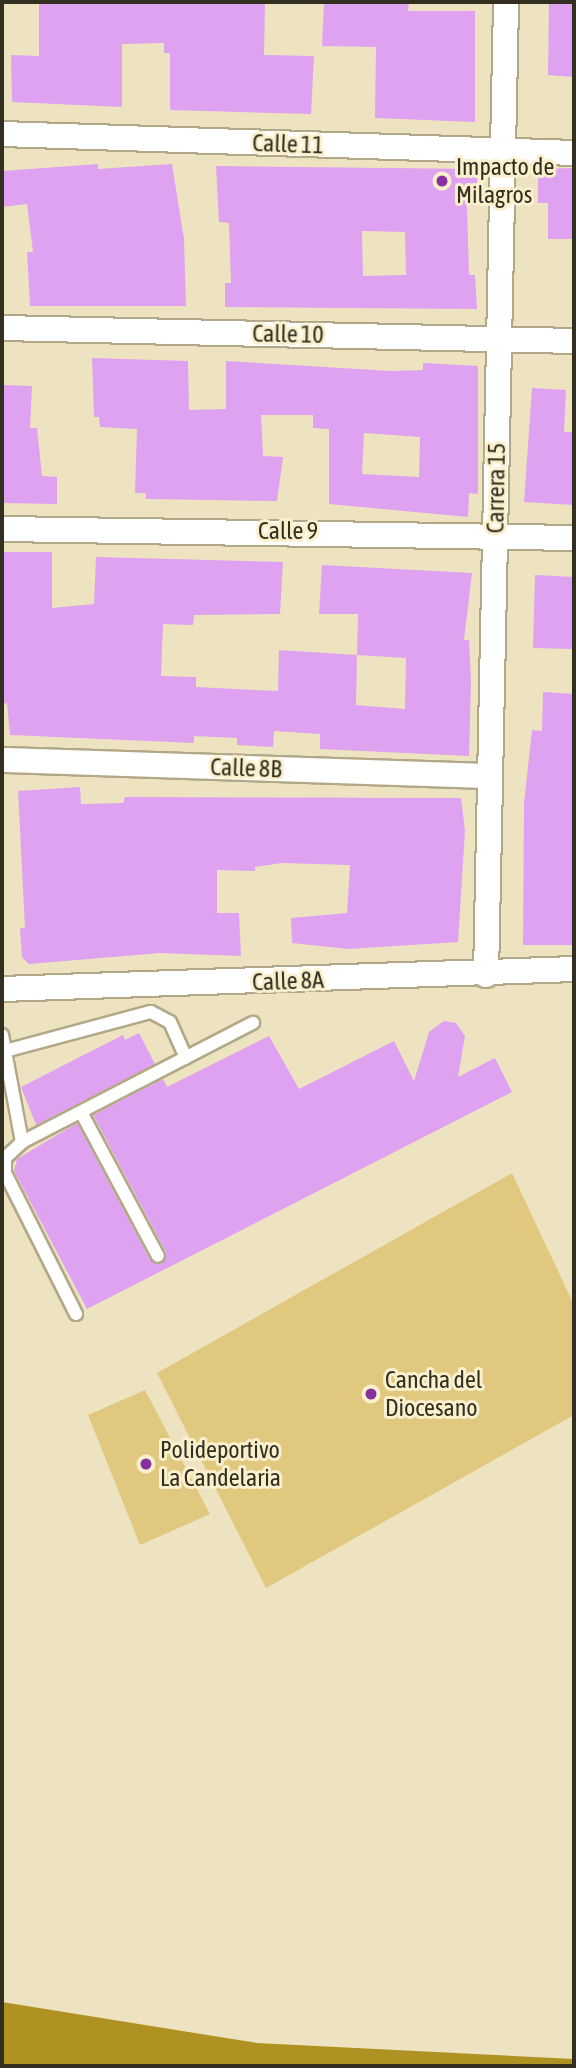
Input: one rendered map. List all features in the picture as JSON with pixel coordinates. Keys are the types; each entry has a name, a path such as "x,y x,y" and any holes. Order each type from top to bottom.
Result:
{"street":[{"name":"Carrera 15","path":"486,975 506,2"},
{"name":"Calle 11","path":"2,134 574,153"},
{"name":"Calle 10","path":"2,328 574,341"},
{"name":"Calle 9","path":"2,529 495,534 574,538"},
{"name":"Calle 8B","path":"2,760 490,776"},
{"name":"Calle 8A","path":"2,989 486,975 574,969"}],"lane":[{"path":"5,1051 151,1013 170,1022 186,1058"},
{"path":"76,1314 5,1173 5,1158 22,1142 253,1023"},
{"path":"2,1035 22,1142"},
{"path":"81,1112 158,1256"}],"shaded area":[{"name":"Cancha del Diocesano","path":"512,1173 574,1305 574,1415 266,1588 157,1373"},
{"name":"Polideportivo La Candelaria","path":"145,1390 210,1514 140,1545 88,1415"},
{"path":"2,2002 257,2043 574,2059 574,2066 2,2066"}],"building":[{"path":"39,2 265,2 264,55 314,56 311,114 170,110 170,53 164,53 164,43 122,44 122,107 12,102 11,55 39,56"},
{"path":"324,2 409,2 408,11 475,11 475,122 375,118 376,47 322,46"},
{"path":"549,2 574,2 574,77 548,75"},
{"path":"98,164 98,169 172,164 184,239 186,306 30,306 27,252 33,252 27,204 2,207 2,171"},
{"path":"216,166 478,169 475,206 467,206 469,275 475,275 477,309 225,307 225,283 231,283 229,223 219,222","holes":["362,231 405,232 406,275 363,276"]},
{"path":"574,168 574,239 548,239 548,203 538,203 538,169"},
{"path":"92,358 188,361 189,410 226,409 226,361 392,371 423,370 423,363 478,366 478,494 469,493 468,517 329,504 329,429 313,428 313,415 261,415 263,456 283,457 277,501 146,499 146,493 135,493 137,429 100,427 99,417 94,417","holes":["364,433 420,437 419,477 362,474"]},
{"path":"2,385 32,386 30,428 37,428 42,476 57,477 57,504 2,503"},
{"path":"532,388 566,390 564,432 574,432 574,505 524,502"},
{"path":"2,552 52,552 52,608 94,604 96,557 283,562 280,614 194,615 193,625 163,624 161,676 196,677 196,687 278,691 279,650 357,655 358,614 319,614 322,565 472,573 464,640 469,640 471,681 469,756 320,749 320,734 274,731 273,747 237,745 237,738 194,736 194,743 10,735 7,703 2,704","holes":["357,655 406,658 405,709 356,705"]},
{"path":"535,575 574,577 574,649 533,648"},
{"path":"543,692 574,694 574,945 523,945 524,803 532,730 542,731"},
{"path":"80,787 81,804 123,803 125,797 461,798 465,831 458,942 348,949 292,943 291,918 347,913 350,865 282,863 255,867 255,871 217,870 217,913 239,913 241,956 160,953 29,964 22,957 20,928 25,928 18,791"},
{"path":"444,1021 456,1023 465,1036 458,1077 495,1058 512,1092 87,1309 14,1171 17,1159 77,1123 150,1260 161,1264 166,1252 93,1115 163,1079 167,1087 269,1036 299,1089 394,1041 414,1081 429,1032"},
{"path":"139,1033 155,1064 36,1125 21,1087 123,1035 125,1040"}],"place":[{"name":"Impacto de Milagros","path":"442,181"},
{"name":"Cancha del Diocesano","path":"371,1394"},
{"name":"Polideportivo La Candelaria","path":"146,1464"}]}
